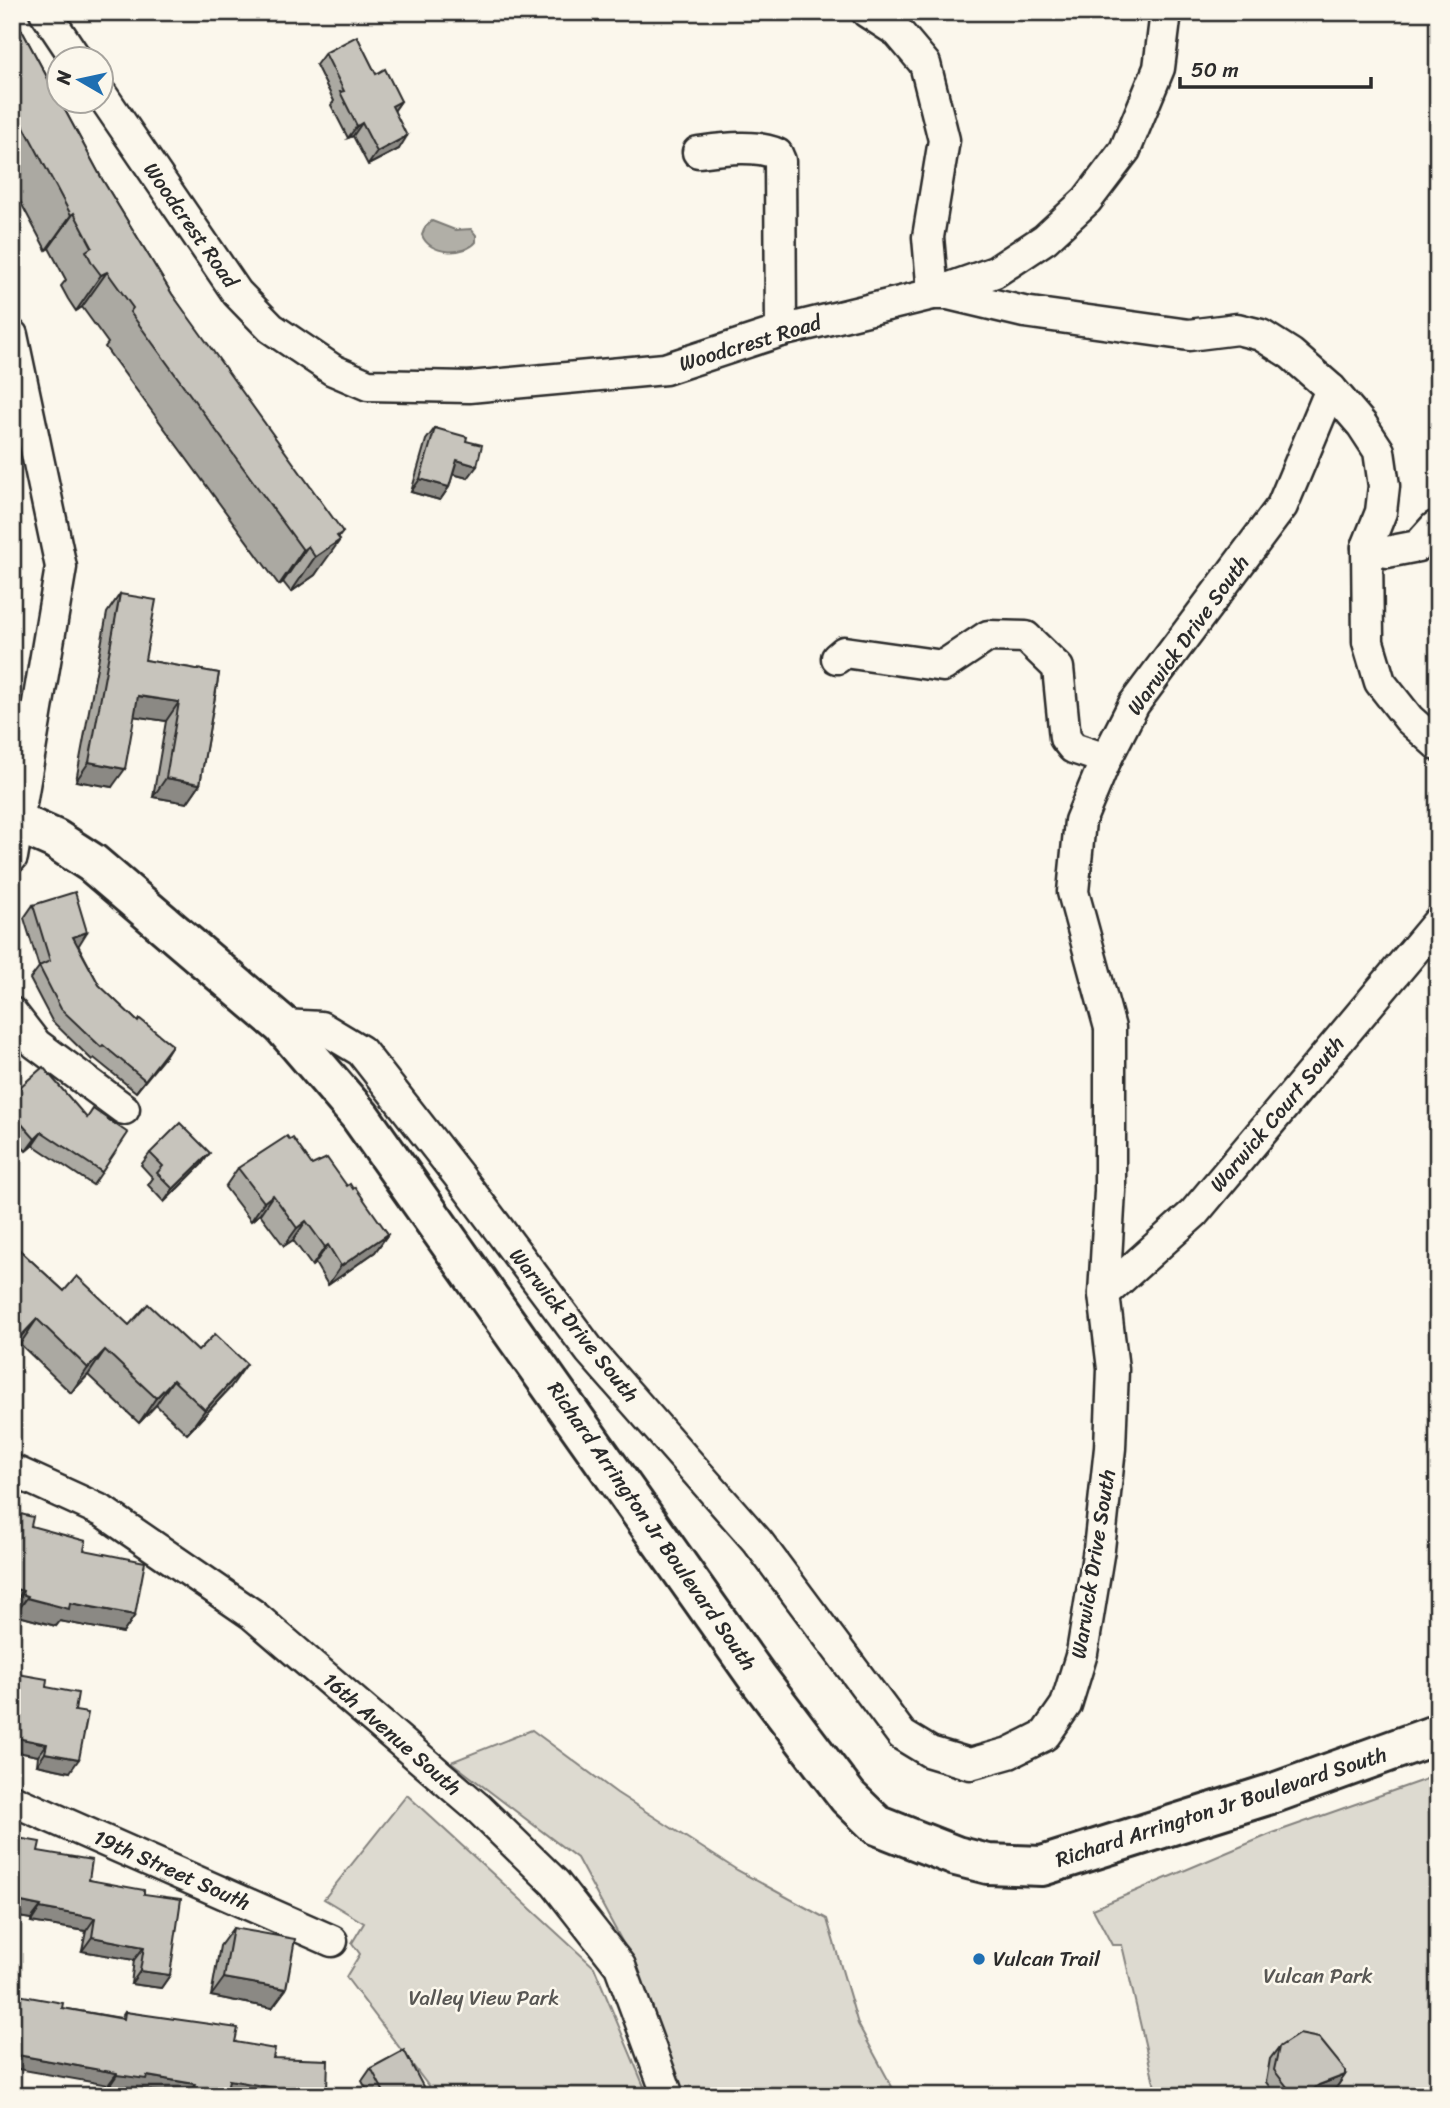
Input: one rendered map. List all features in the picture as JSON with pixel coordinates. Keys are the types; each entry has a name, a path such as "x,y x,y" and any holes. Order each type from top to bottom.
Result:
{"street":[{"path":"45,12 68,46"},
{"path":"867,12 898,32 925,64 944,140 928,237 933,294 995,272 1045,239 1087,201 1125,149 1154,80 1159,68 1166,12"},
{"name":"Woodcrest Road","path":"116,116 237,293 271,328 333,370 368,385 469,387 665,369 781,331 933,294 948,294 1024,312 1189,335 1237,329 1261,335 1331,389 1362,425 1379,451 1384,486 1381,512 1367,547"},
{"path":"698,152 755,149 778,154 781,331"},
{"path":"12,335 61,567 14,833"},
{"name":"Warwick Drive South","path":"282,1026 321,1027 361,1051 590,1351 758,1542 902,1735 930,1752 970,1764 1009,1754 1045,1735 1066,1705 1082,1653 1099,1549 1110,1448 1113,1369 1104,1294 1110,1191 1110,1028 1073,892 1080,821 1106,759 1134,704 1282,506 1331,389"},
{"path":"1435,527 1418,546 1387,552 1367,547 1368,642 1381,682 1409,719 1438,745"},
{"path":"837,658 844,652 943,666 988,636 1026,637 1058,668 1065,738 1073,748 1106,759"},
{"name":"Richard Arrington Jr Boulevard South","path":"14,833 55,839 92,863 282,1026 360,1116 757,1677 848,1797 877,1825 956,1856 988,1864 1042,1866 1274,1793 1438,1734"},
{"name":"Warwick Court South","path":"1104,1294 1194,1213 1438,922"},
{"path":"15,1023 36,1044 124,1109"},
{"name":"16th Avenue South","path":"12,1470 102,1511 252,1614 480,1809 555,1883 621,1966 668,2096"},
{"name":"19th Street South","path":"12,1800 332,1941"}],"green space":[{"path":"532,1730 617,1793 737,1870 827,1919 858,2024 897,2096 685,2096 638,1971 577,1858 451,1762"},
{"name":"Vulcan Park","path":"1438,1775 1438,2096 1157,2096 1122,1945 1112,1945 1093,1909 1273,1833"},
{"name":"Valley View Park","path":"407,1795 594,1967 648,2096 436,2096 346,1977 360,1954 352,1943 364,1923 324,1899"}],"shaded area":[{"path":"432,221 455,230 471,229 476,235 476,242 463,250 439,250 426,242 422,235 425,227"}],"building":[{"path":"12,12 46,75 46,116 68,116 102,179 172,294 343,532 337,536 340,540 315,557 308,546 303,550 130,312 133,308 107,272 101,275 92,263 86,251 92,247 74,213 71,215 12,104"},
{"path":"357,36 376,74 385,69 401,101 392,106 407,136 377,152 362,123 357,126 340,92 344,91 325,53"},
{"path":"435,428 467,437 466,441 482,445 477,466 457,460 449,487 420,479"},
{"path":"120,594 156,600 145,660 219,673 200,784 166,778 179,702 138,696 125,769 89,762"},
{"path":"12,661 18,662 12,693"},
{"path":"75,892 87,932 73,937 99,985 138,1022 140,1019 172,1045 145,1080 103,1045 101,1047 61,1009 39,966 50,961 33,905"},
{"path":"43,1067 87,1118 93,1109 128,1133 102,1172 42,1132 35,1139 12,1113 12,1094"},
{"path":"180,1123 210,1153 173,1189 157,1173 163,1166 150,1153"},
{"path":"287,1136 290,1140 293,1138 312,1165 327,1158 347,1186 350,1184 353,1189 355,1187 388,1234 341,1266 328,1245 325,1247 306,1221 297,1228 273,1195 264,1202 238,1168"},
{"path":"12,1243 64,1291 77,1276 129,1325 148,1304 198,1351 215,1334 247,1364 205,1410 173,1380 156,1398 105,1350 88,1368 37,1319 20,1337 12,1329"},
{"path":"12,1512 33,1517 31,1526 86,1541 84,1550 145,1562 135,1615 70,1603 69,1609 27,1598 28,1596 22,1594 23,1591 12,1588"},
{"path":"12,1673 47,1679 46,1687 78,1693 75,1711 88,1713 79,1759 45,1753 47,1744 12,1737"},
{"path":"12,1837 40,1842 38,1851 92,1860 89,1880 144,1890 144,1894 181,1899 170,1975 140,1971 144,1947 92,1937 95,1918 12,1900"},
{"path":"233,1928 295,1939 286,1989 224,1978"},
{"path":"12,1994 63,2003 62,2008 124,2019 125,2012 238,2028 235,2042 275,2049 273,2058 328,2060 327,2090 274,2088 229,2080 226,2094 194,2088 195,2084 147,2076 146,2079 117,2075 12,2054"},
{"path":"1299,2034 1319,2038 1345,2070 1345,2075 1311,2091 1288,2088 1274,2070 1279,2047"},
{"path":"404,2050 428,2096 386,2096 371,2068"}],"place":[{"name":"Vulcan Trail","path":"979,1959"}]}
